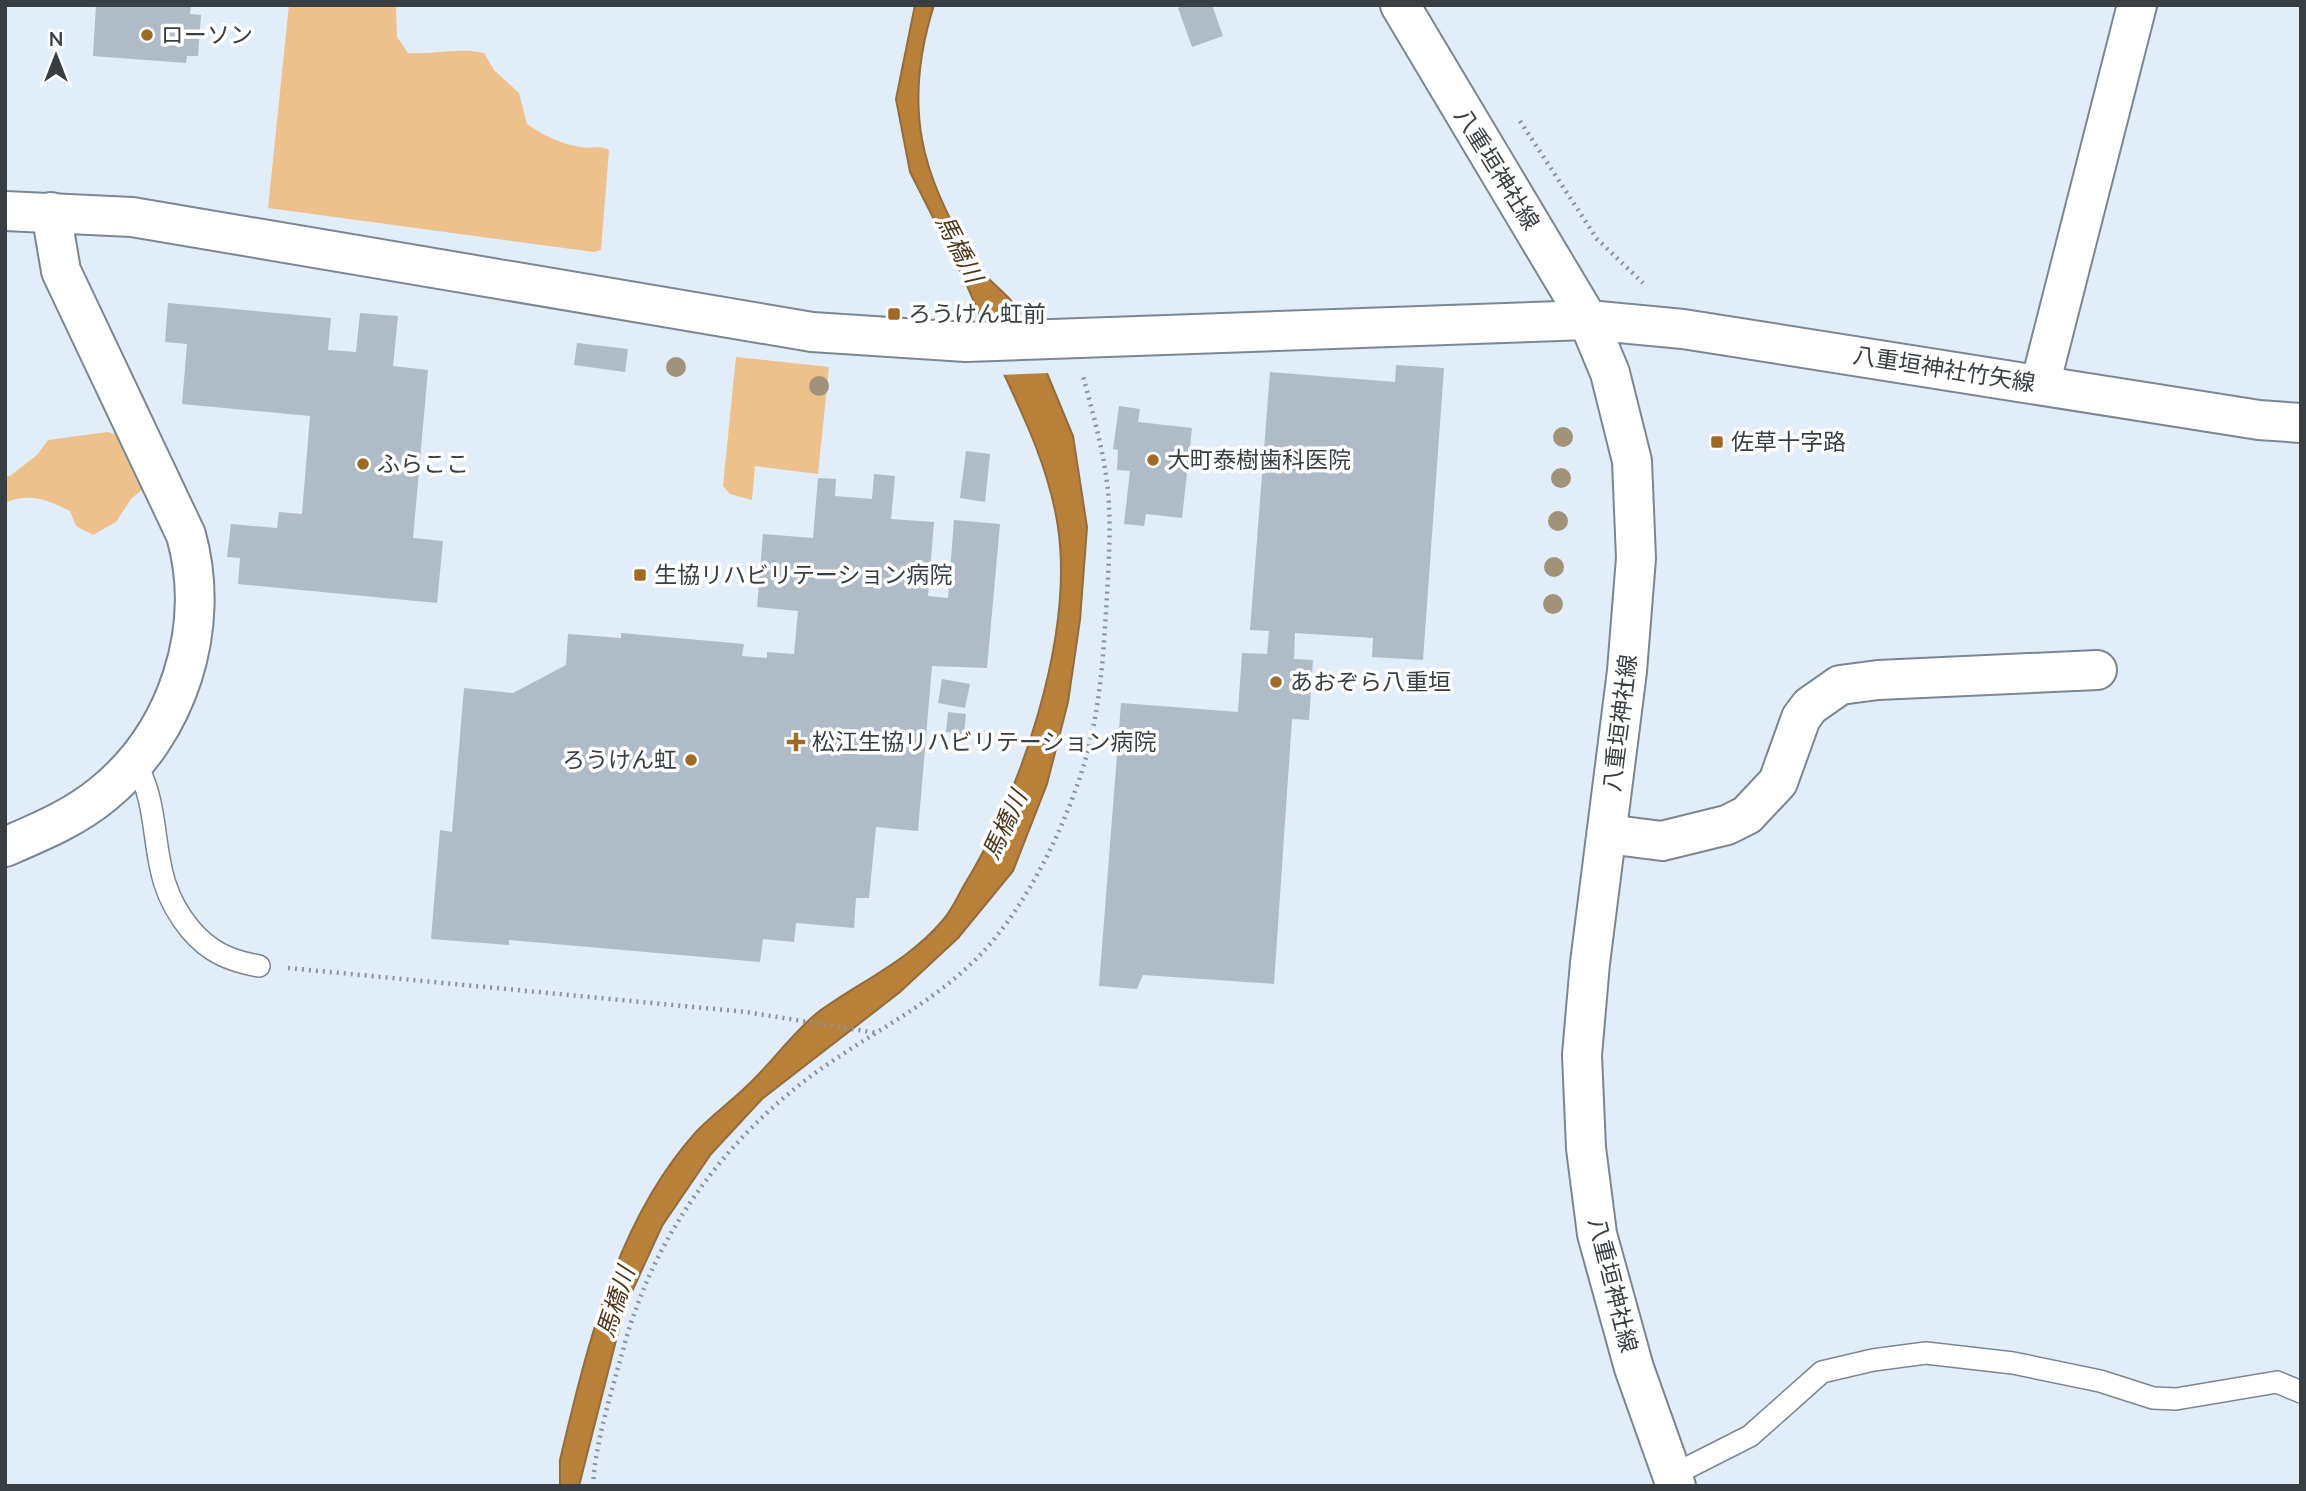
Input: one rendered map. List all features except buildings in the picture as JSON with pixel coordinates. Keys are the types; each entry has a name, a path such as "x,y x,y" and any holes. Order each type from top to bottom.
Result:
{"street":[{"name":"八重垣神社線","path":"1400,5 1588,320 1610,373 1632,461 1636,558 1628,671 1582,1055 1586,1148 1597,1234 1634,1368 1674,1480"},
{"path":"2040,385 2137,5"},
{"name":"八重垣神社竹矢線","path":"5,211 132,217 812,332 966,342 1588,320 1683,329 2259,420 2301,423"},
{"path":"5,847 71,816 104,794 135,762 160,730 180,686 194,616 196,580 192,557 160,474 61,271 51,212"},
{"path":"1607,834 1662,841 1727,825 1748,815 1778,782 1801,718 1810,706 1840,685 1878,680 2097,670"}],"lane":[{"path":"135,762 144,778 162,881 175,912 208,948 231,961 259,966"},
{"path":"1674,1480 1750,1436 1822,1372 1886,1358 1926,1353 2013,1363 2100,1381 2153,1398 2176,1399 2277,1382 2301,1392"}],"path":[{"path":"1517,118 1597,239 1631,274 1648,287"},
{"path":"1584,238 1597,239"},
{"path":"593,1486 609,1401 635,1309 675,1226 738,1141 830,1062 930,1000 979,956 1009,920 1049,852 1088,750 1105,633 1108,493 1100,438 1062,339"},
{"path":"259,966 772,1016 879,1033"}],"shaded area":[{"path":"289,5 396,5 397,37 408,53 484,53 494,70 519,93 527,124 566,144 609,150 601,250 594,252 268,208"},
{"path":"736,357 829,367 818,474 755,466 752,500 730,494 723,486"},
{"path":"107,432 124,436 144,488 131,499 116,522 93,535 76,526 70,511 54,504 30,498 5,503 5,476 10,476 37,455 48,440"}],"water":[{"name":"馬橋川","path":"915,5 934,5 924,42 919,76 922,140 930,171 957,233 985,275 1014,304 1033,336 989,337 966,283 910,172 896,99"},
{"name":"馬橋川","path":"1034,342 1073,436 1087,527 1080,620 1068,702 1047,784 1013,871 958,938 900,992 762,1099 711,1154 662,1226 624,1309 579,1486 560,1486 560,1460 570,1417 608,1287 645,1205 668,1167 696,1132 747,1086 809,1020 899,959 930,934 951,909 1005,807 1023,761 1050,665 1058,617 1061,570 1058,527 1047,479 1030,433 990,344"}],"pier":[{"path":"1024,314 1051,373 1000,375 976,317"}],"place":[{"name":"ローソン","path":"147,35"},
{"name":"ろうけん虹前","path":"894,314"},
{"name":"佐草十字路","path":"1717,442"},
{"name":"大町泰樹歯科医院","path":"1153,460"},
{"name":"ふらここ","path":"363,464"},
{"name":"生協リハビリテーション病院","path":"640,575"},
{"name":"あおぞら八重垣","path":"1276,682"},
{"name":"松江生協リハビリテーション病院","path":"796,742"},
{"name":"ろうけん虹","path":"691,760"}]}
